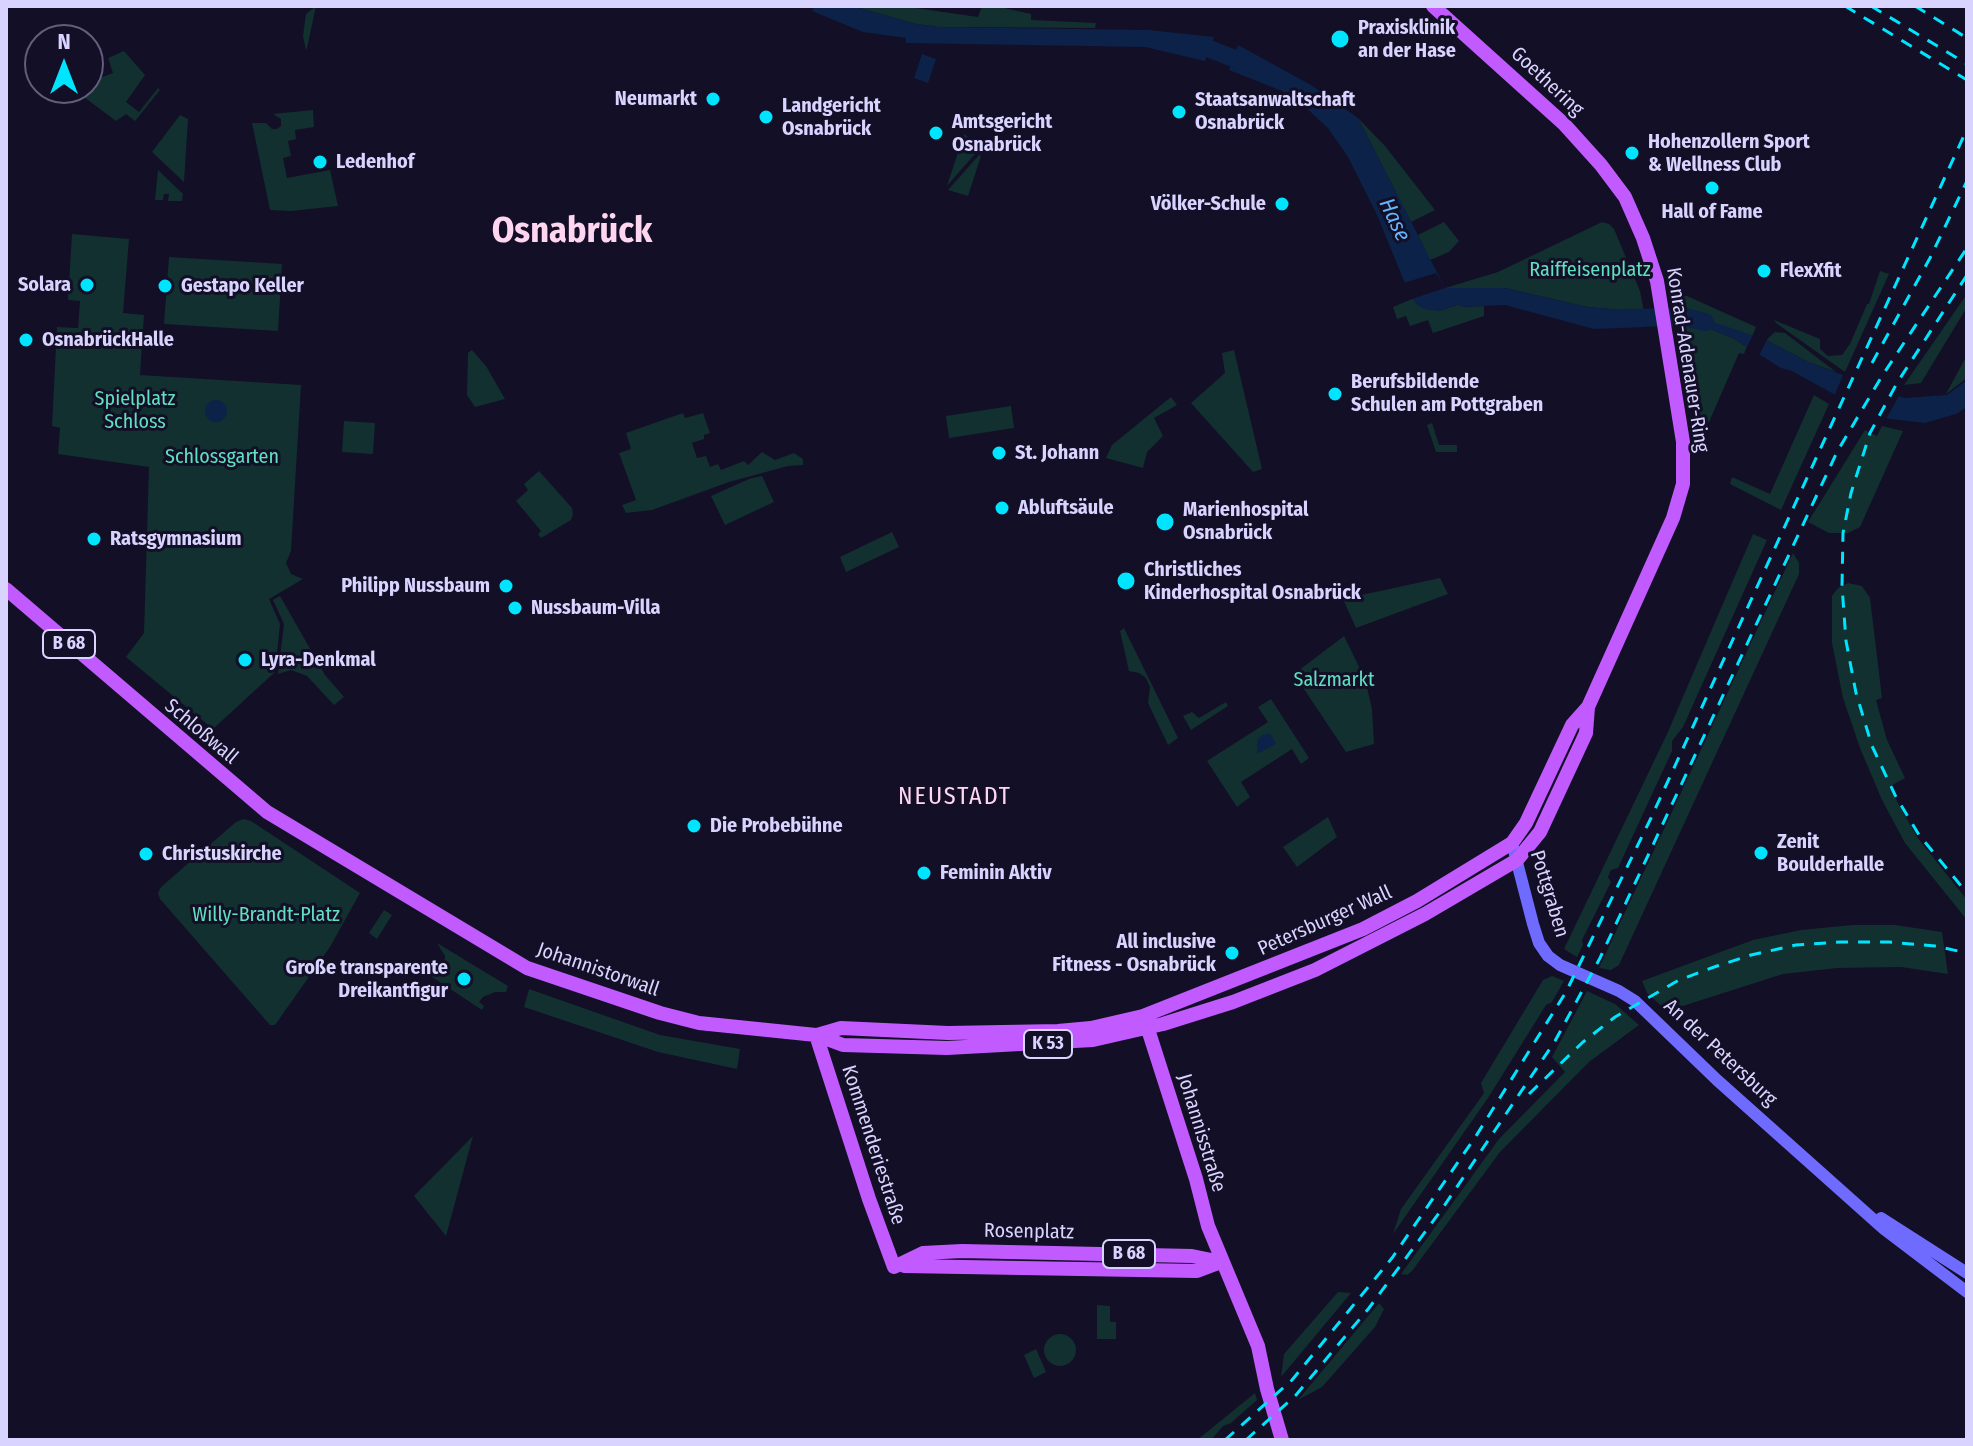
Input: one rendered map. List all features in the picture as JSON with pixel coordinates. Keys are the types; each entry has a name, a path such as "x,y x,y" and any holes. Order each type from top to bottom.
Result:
{"main road":[{"name":"Goethering","path":"1433,6 1564,124 1625,197"},
{"name":"Konrad-Adenauer-Ring","path":"1512,843 1526,823 1572,725 1588,707 1632,604 1652,569 1679,502 1684,468 1683,442 1662,306 1652,263 1625,197"},
{"name":"Schloßwall","path":"6,589 267,812 385,885"},
{"name":"Konrad-Adenauer-Ring","path":"1517,860 1540,832 1586,733 1588,707"},
{"name":"Pottgraben","path":"1512,843 1536,934 1548,956"},
{"name":"Petersburger Wall","path":"1146,1022 1363,929 1417,901 1512,843"},
{"name":"Petersburger Wall","path":"1146,1022 1233,1002 1315,970 1425,914 1517,860"},
{"name":"Johannistorwall","path":"385,885 537,973 699,1023 816,1035 843,1045 947,1048 1093,1040 1146,1022"},
{"name":"An der Petersburg","path":"1548,956 1560,965 1635,1001 1717,1080 1915,1255 1967,1292"},
{"name":"Johannisstraße","path":"1146,1022 1221,1262 1253,1331 1283,1439"},
{"name":"Kommenderiestraße","path":"816,1035 894,1267"},
{"name":"An der Petersburg","path":"1852,1198 1921,1246 1967,1273"},
{"name":"Rosenplatz","path":"894,1267 923,1253 962,1251 1192,1256 1221,1262"}],"green space":[{"path":"316,6 306,50 303,36 306,14"},
{"path":"852,6 902,6 978,17 982,6 995,6 1031,14 1031,20 1096,23 1095,28 939,27 916,24"},
{"path":"124,51 145,75 126,102 139,112 158,88 160,90 135,121 126,114 116,121 93,104 104,104 104,76 113,73 108,58"},
{"path":"313,110 314,127 295,130 296,139 288,141 291,156 283,158 287,178 330,170 338,206 270,210 252,123 266,123 277,129 281,126 281,119 273,114"},
{"path":"180,115 188,119 184,182 152,152"},
{"path":"1358,118 1385,146 1435,210 1411,222"},
{"path":"964,134 981,147 947,186"},
{"path":"979,155 968,196 948,190"},
{"path":"158,170 183,194 182,201 168,201 169,194 164,194 163,200 155,200"},
{"path":"1444,222 1459,241 1449,252 1430,260 1418,235"},
{"name":"Raiffeisenplatz","path":"1602,222 1614,229 1640,291 1644,312 1587,307 1505,288 1445,288 1498,272"},
{"name":"Schlossgarten","path":"72,234 129,239 123,313 144,315 140,375 301,385 291,551 286,563 291,574 303,579 269,599 280,624 275,672 213,729 126,657 144,633 149,467 58,454 60,428 52,426 57,327 78,328 80,301 68,300"},
{"path":"169,257 282,264 278,331 164,324"},
{"path":"1880,271 1889,274 1845,372 1774,320 1820,339 1820,349 1828,356 1842,355 1869,304"},
{"path":"1967,294 1967,307 1921,383 1904,385"},
{"path":"1682,296 1756,327 1752,337 1681,311 1679,300"},
{"path":"1412,299 1439,311 1460,304 1461,307 1484,306 1484,316 1433,333 1428,320 1410,326 1406,316 1397,319 1393,307"},
{"path":"1683,322 1693,322 1747,347 1744,354 1739,353 1709,422 1699,422"},
{"path":"1775,332 1785,333 1836,372 1808,362 1766,340"},
{"path":"472,350 486,366 505,399 475,407 467,395 468,353"},
{"path":"1234,350 1262,469 1253,472 1191,403 1225,373 1222,353"},
{"path":"1967,355 1967,378 1946,394"},
{"path":"1814,395 1829,404 1781,510 1730,484 1732,477 1770,494"},
{"path":"1171,397 1177,405 1154,418 1163,436 1147,452 1143,468 1106,458 1112,445"},
{"path":"1011,406 1014,428 949,438 946,416"},
{"path":"683,413 685,418 703,413 710,433 692,443 697,458 706,456 710,467 718,464 721,470 744,461 748,465 762,452 775,460 794,453 803,459 803,465 729,482 652,510 626,513 622,505 636,500 619,453 631,449 626,433"},
{"path":"344,421 375,423 373,454 342,452"},
{"path":"1432,423 1439,445 1457,445 1457,452 1436,452 1427,425"},
{"path":"1882,426 1903,431 1860,527 1848,533 1829,533 1808,522 1865,430 1877,436"},
{"path":"539,471 572,508 573,514 571,520 541,538 538,534 541,531 516,501 528,490 524,484"},
{"path":"762,476 774,502 725,525 711,496"},
{"path":"892,532 899,547 846,572 840,557"},
{"path":"1753,534 1767,540 1683,727 1672,741 1672,751 1618,868 1611,870 1608,877 1611,882 1582,940 1577,957 1564,949 1667,734"},
{"path":"1793,553 1799,563 1799,574 1619,965 1611,970 1599,968"},
{"path":"1440,578 1448,594 1356,628 1343,599"},
{"path":"1848,583 1862,586 1870,598 1882,698 1876,700 1887,740 1905,778 1889,787 1917,837 1967,900 1967,920 1905,843 1860,748 1843,698 1832,643 1832,596 1838,588"},
{"path":"280,596 325,675 344,697 334,705 307,676 291,670 278,674 284,624 273,600"},
{"path":"1124,628 1178,738 1168,745 1148,703 1150,687 1146,678 1129,671 1120,631"},
{"name":"Salzmarkt","path":"1344,636 1365,679 1372,709 1374,744 1346,752 1294,674"},
{"path":"1271,699 1309,758 1301,764 1292,749 1241,782 1250,797 1237,807 1207,761 1268,722 1258,707"},
{"path":"1226,702 1228,706 1191,730 1183,716 1192,712 1199,718"},
{"path":"1328,817 1337,837 1297,867 1283,847"},
{"name":"Willy-Brandt-Platz","path":"243,819 251,821 360,893 330,947 275,1025 270,1025 158,893 161,887"},
{"path":"384,910 392,915 377,939 369,933"},
{"path":"1895,925 1942,932 1948,974 1901,967 1837,968 1783,974 1667,1011 1647,993 1642,981 1753,940 1801,930"},
{"path":"437,943 508,986 506,992 483,997 479,1002 484,1006 482,1010 426,973 433,962 444,968 445,956"},
{"path":"1552,976 1564,981 1552,1002 1546,1005 1488,1098 1393,1234 1401,1209 1484,1093 1481,1083 1543,980"},
{"path":"529,989 660,1035 740,1049 737,1069 658,1052 524,1007"},
{"path":"1587,991 1615,1004 1639,1025 1589,1062 1500,1152 1412,1271 1407,1275 1401,1274 1499,1139 1565,1072 1552,1057"},
{"path":"473,1136 446,1236 414,1196"},
{"path":"1338,1292 1351,1293 1281,1377 1284,1354"},
{"path":"1379,1303 1384,1309 1375,1327 1322,1387 1298,1400"},
{"path":"1097,1305 1110,1306 1110,1322 1116,1322 1116,1339 1097,1339"},
{"path":"1060,1334 1071,1339 1076,1350 1071,1361 1060,1366 1049,1361 1044,1350 1049,1339"},
{"path":"1036,1349 1046,1372 1034,1378 1024,1355"},
{"path":"1255,1393 1257,1400 1231,1423 1223,1426 1211,1440 1197,1440"}],"water":[{"path":"815,6 852,6 916,24 939,27 1149,30 1214,37 1205,61 1145,47 906,43 906,38 863,32 812,11"},
{"path":"1238,45 1311,85 1358,118 1445,288 1505,288 1587,307 1644,312 1646,327 1594,329 1505,305 1461,307 1460,304 1439,311 1424,309 1416,304 1348,157 1328,128 1305,107 1282,91 1229,70"},
{"path":"922,54 936,59 928,83 914,78"},
{"path":"1681,311 1766,340 1808,362 1904,398 1947,395 1967,380 1967,407 1956,414 1925,423 1883,418 1781,368 1733,338 1693,322 1683,322"},
{"path":"216,400 224,403 227,411 224,419 216,422 208,419 205,411 208,403"},
{"path":"1270,733 1276,744 1257,754 1257,740"}],"pier":[{"path":"1436,273 1445,288 1412,299 1404,283"},
{"path":"1754,333 1768,337 1758,358 1745,351"},
{"path":"1845,371 1901,392 1884,423 1833,398"}],"waterway":[{"name":"Hase","path":"1186,44 1210,49 1253,66"},
{"name":"Hase","path":"1620,318 1685,317 1705,322"}],"railway":[{"path":"1845,6 1967,80"},
{"path":"1871,6 1967,64"},
{"path":"1915,6 1967,38"},
{"path":"1225,1440 1292,1380 1392,1258 1476,1136 1566,992 1651,818 1967,129"},
{"path":"1872,363 1930,258 1967,181"},
{"path":"1246,1440 1296,1395 1369,1308 1442,1209 1555,1041 1600,958 1837,452 1882,376 1967,248"},
{"path":"1967,275 1897,383 1870,433 1851,493 1843,533 1842,586 1846,641 1856,693 1872,746 1895,795 1919,835 1967,893"},
{"path":"1529,1094 1583,1042 1615,1017 1679,980 1751,955 1796,945 1840,942 1889,942 1935,946 1967,953"}],"place":[{"name":"Praxisklinik an der Hase","path":"1340,39"},
{"name":"Neumarkt","path":"713,99"},
{"name":"Staatsanwaltschaft Osnabrück","path":"1179,112"},
{"name":"Landgericht Osnabrück","path":"766,117"},
{"name":"Amtsgericht Osnabrück","path":"936,133"},
{"name":"Hohenzollern Sport & Wellness Club","path":"1632,153"},
{"name":"Ledenhof","path":"320,162"},
{"name":"Hall of Fame","path":"1712,188"},
{"name":"Völker-Schule","path":"1282,204"},
{"name":"FlexXfit","path":"1764,271"},
{"name":"Solara","path":"87,285"},
{"name":"Gestapo Keller","path":"165,286"},
{"name":"OsnabrückHalle","path":"26,340"},
{"name":"Berufsbildende Schulen am Pottgraben","path":"1335,394"},
{"name":"St. Johann","path":"999,453"},
{"name":"Abluftsäule","path":"1002,508"},
{"name":"Marienhospital Osnabrück","path":"1165,522"},
{"name":"Ratsgymnasium","path":"94,539"},
{"name":"Christliches Kinderhospital Osnabrück","path":"1126,581"},
{"name":"Philipp Nussbaum","path":"506,586"},
{"name":"Nussbaum-Villa","path":"515,608"},
{"name":"Lyra-Denkmal","path":"245,660"},
{"name":"Die Probebühne","path":"694,826"},
{"name":"Zenit Boulderhalle","path":"1761,853"},
{"name":"Christuskirche","path":"146,854"},
{"name":"Feminin Aktiv","path":"924,873"},
{"name":"All inclusive Fitness - Osnabrück","path":"1232,953"},
{"name":"Große transparente Dreikantfigur","path":"464,979"}],"district":[{"name":"Osnabrück","path":"572,232"},
{"name":"NEUSTADT","path":"955,797"}],"park label":[{"name":"Spielplatz Schloss","path":"135,410"}]}
